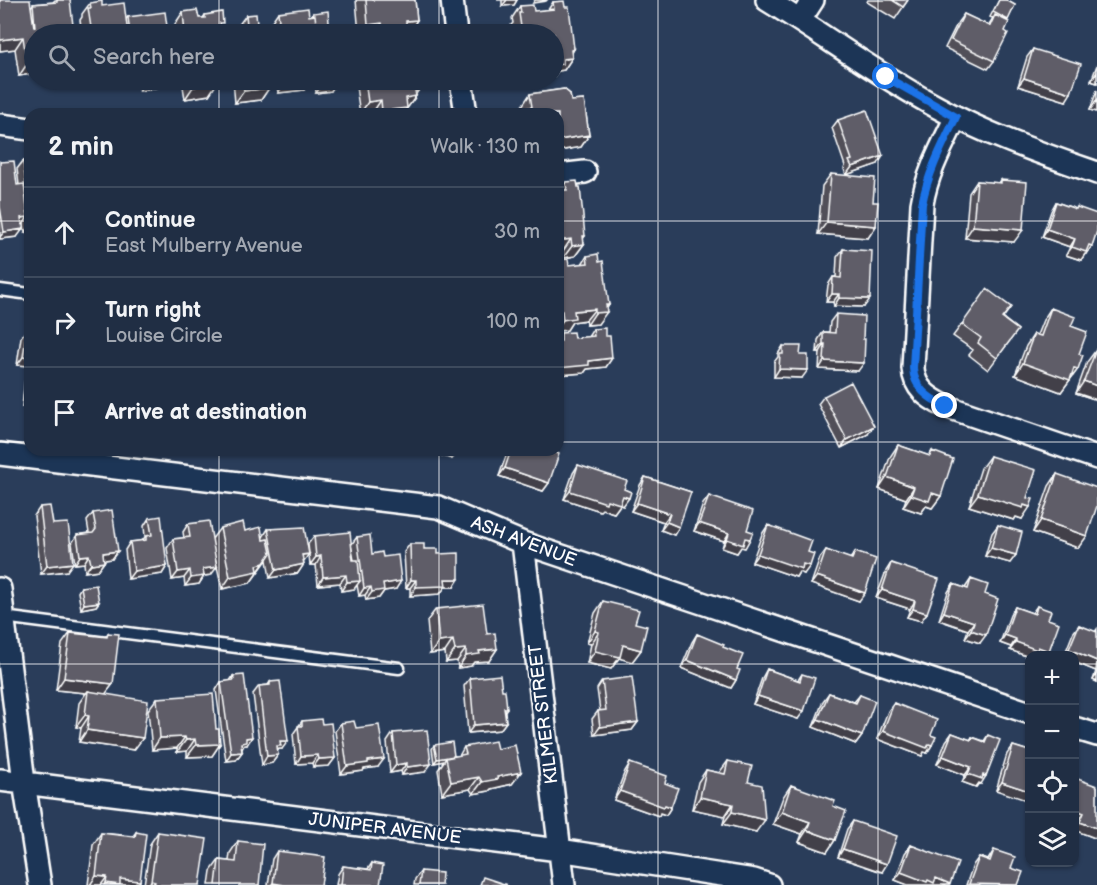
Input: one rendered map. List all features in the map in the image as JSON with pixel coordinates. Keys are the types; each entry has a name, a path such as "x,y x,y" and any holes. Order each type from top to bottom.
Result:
{"street":[{"path":"452,0 455,24"},
{"path":"767,0 886,77 956,117 1025,147 1097,173"},
{"path":"800,20 813,0"},
{"path":"462,90 464,108"},
{"path":"956,117 931,170 922,204 913,368 916,381 924,393 926,404 945,406 1097,458"},
{"path":"0,125 24,128"},
{"path":"564,174 585,172"},
{"name":"ASH AVENUE","path":"0,454 438,507 523,543 1025,712"},
{"name":"KILMER STREET","path":"523,543 564,885"},
{"path":"0,589 24,782 40,885"},
{"path":"1079,730 1097,735"},
{"name":"JUNIPER AVENUE","path":"0,780 559,850 754,880 769,885"}],"lane":[{"path":"0,290 24,293"},
{"path":"3,617 399,668"}],"building":[{"path":"0,0 30,0 34,24 24,24 24,44 23,37 0,40"},
{"path":"70,0 73,24 35,24 33,4"},
{"path":"366,0 415,0 417,20 406,21 406,24 368,24"},
{"path":"892,0 908,0 903,7"},
{"path":"999,0 1006,0 1015,5 1008,20 993,12"},
{"path":"102,1 102,6 124,3 127,24 90,24 88,8 91,8 90,3"},
{"path":"564,1 565,7 569,7 574,49 571,50 572,58 564,59 564,24 521,24 520,6 533,5 534,11 554,9 553,2"},
{"path":"308,8 309,16 315,15 316,24 278,24 278,12"},
{"path":"197,10 199,18 205,18 205,15 222,12 223,23 184,24 183,12"},
{"path":"328,11 329,24 316,24 313,13"},
{"path":"165,12 167,24 129,24 128,17"},
{"path":"256,14 257,24 247,24 246,15"},
{"path":"964,14 990,26 995,15 1009,22 1005,31 1008,33 994,61 951,40"},
{"path":"1033,49 1081,64 1071,93 1024,78"},
{"path":"564,89 570,94 571,101 584,100 589,135 564,139 564,108 525,108 532,107 530,94"},
{"path":"366,90 418,90 415,91 416,96 406,98 407,108 382,108 381,100 368,102"},
{"path":"867,110 883,156 852,167 849,161 852,160 838,120"},
{"path":"14,161 17,185 24,184 24,218 21,218 23,229 4,232 0,206 0,162"},
{"path":"831,174 875,178 873,202 878,202 876,226 827,222"},
{"path":"1001,180 1027,182 1023,230 973,226 977,181 1001,183"},
{"path":"577,181 580,187 584,244 572,246 571,239 564,240 566,182"},
{"path":"1056,202 1097,214 1097,231 1092,246 1089,245 1086,252 1072,247 1075,239 1047,229"},
{"path":"843,249 872,251 870,299 839,298 839,294 832,294 833,277 841,278"},
{"path":"598,254 599,262 603,261 609,305 606,305 607,312 595,313 595,309 574,311 575,318 564,320 564,259 568,259 569,265 588,263 587,256"},
{"path":"987,289 1011,307 1002,318 1018,330 997,358 978,343 981,338 962,324"},
{"path":"1051,308 1075,317 1071,326 1087,332 1079,354 1083,355 1078,369 1074,368 1070,380 1023,363 1034,334 1041,336"},
{"path":"836,314 864,316 864,363 824,361 823,332 835,333"},
{"path":"605,328 605,336 610,336 612,358 589,361 589,365 564,367 564,333 573,332 574,338 594,336 593,329"},
{"path":"783,346 801,346 800,355 808,355 808,370 779,369"},
{"path":"1097,351 1097,386 1084,381"},
{"path":"851,382 874,426 847,440 824,396"},
{"path":"898,445 930,456 932,451 953,459 941,496 932,493 929,501 911,495 914,487 887,477"},
{"path":"509,456 558,456 549,483 505,468"},
{"path":"990,456 1036,470 1027,498 1033,499 1030,507 1024,505 1023,508 978,494"},
{"path":"578,465 627,481 624,489 631,492 629,498 623,496 620,504 607,500 606,503 570,491"},
{"path":"1057,474 1097,488 1097,506 1087,536 1041,520"},
{"path":"645,477 691,492 679,527 667,522 670,514 637,503"},
{"path":"709,496 753,511 747,530 753,532 750,539 745,538 743,545 727,539 729,533 699,523"},
{"path":"50,506 53,524 68,523 73,563 47,566 40,507"},
{"path":"112,510 118,551 103,553 104,562 91,564 89,555 80,556 77,535 93,533 96,529 93,513"},
{"path":"161,516 167,566 134,571 130,542 146,540 146,536 152,535 149,518"},
{"path":"209,521 217,567 203,569 204,576 191,578 190,570 178,572 173,539 190,537 188,524"},
{"path":"243,522 245,531 261,527 263,540 268,539 271,553 264,563 257,565 258,571 230,577 220,528"},
{"path":"768,525 812,541 808,552 814,554 810,566 803,564 802,569 758,554"},
{"path":"998,525 1022,532 1016,555 991,548"},
{"path":"304,527 309,554 302,555 304,564 276,570 268,529"},
{"path":"350,532 353,560 358,560 360,581 347,582 346,575 323,577 321,556 316,557 314,536"},
{"path":"370,535 372,554 382,552 383,557 398,555 401,581 383,584 384,590 372,592 371,587 364,588 357,537"},
{"path":"410,544 424,544 424,549 438,549 438,554 459,553 459,579 445,579 446,586 416,587 416,580 411,580"},
{"path":"826,550 852,559 855,552 876,559 865,593 817,576"},
{"path":"891,563 939,579 927,613 913,609 915,601 882,590"},
{"path":"971,579 988,585 985,594 998,599 986,635 971,630 974,622 944,612 953,584 968,589"},
{"path":"96,585 99,602 84,604 81,587"},
{"path":"603,601 639,610 635,623 647,626 641,650 623,645 620,657 595,651 599,632 595,631"},
{"path":"483,604 487,634 495,633 497,649 479,651 480,654 466,656 466,649 455,650 453,640 439,642 436,609"},
{"path":"1037,606 1051,611 1048,619 1059,623 1049,651 1038,647 1037,650 1005,635 1015,607 1035,614"},
{"path":"1079,625 1097,632 1097,661 1079,653 1079,651 1069,649"},
{"path":"70,633 107,637 108,633 119,634 113,684 64,678"},
{"path":"697,634 743,655 737,669 740,670 736,680 687,660"},
{"path":"767,669 800,681 802,674 815,678 804,711 758,696"},
{"path":"244,675 252,737 246,738 246,742 241,743 242,752 231,753 221,682 234,680 233,676"},
{"path":"500,675 502,690 505,690 506,722 474,725 470,678"},
{"path":"632,677 638,722 600,727 598,711 606,710 602,681"},
{"path":"280,681 288,741 280,741 281,746 277,746 278,755 267,756 259,686"},
{"path":"88,691 148,701 143,738 87,730 89,716 85,715"},
{"path":"829,693 856,703 860,695 875,701 862,736 818,719"},
{"path":"213,694 216,729 219,729 220,744 196,745 195,739 186,740 185,737 160,738 157,698"},
{"path":"894,703 937,720 931,735 936,737 932,745 929,744 927,748 883,731"},
{"path":"321,719 322,724 331,723 335,758 319,759 318,755 301,756 298,726 302,726 302,721"},
{"path":"354,721 356,728 379,725 384,759 347,766 341,723"},
{"path":"427,730 431,764 407,767 407,763 396,765 393,733"},
{"path":"952,733 971,740 972,737 985,742 988,735 1000,740 986,776 983,775 982,779 968,774 971,767 943,756"},
{"path":"495,741 497,749 515,745 521,772 482,782 479,777 451,782 446,758 466,754 464,747"},
{"path":"452,742 454,756 437,759 434,745"},
{"path":"1013,746 1025,750 1025,790 1002,782"},
{"path":"728,761 752,766 748,782 762,785 765,820 732,812 733,804 700,797 706,770 725,774"},
{"path":"630,763 667,776 665,783 678,788 671,807 665,805 664,807 620,791"},
{"path":"1079,779 1097,786 1097,828 1080,822 1084,813 1079,811"},
{"path":"791,785 835,801 833,806 846,811 835,840 807,830 810,822 782,812"},
{"path":"853,821 897,836 887,864 843,849"},
{"path":"136,832 146,834 140,881 120,879 120,885 106,883 107,877 96,876 101,833 135,837"},
{"path":"158,832 207,839 200,885 154,885 155,882 151,881"},
{"path":"238,841 263,844 259,885 216,885 219,860 236,862"},
{"path":"911,845 958,863 950,884 936,878 934,883 928,880 927,882 901,872"},
{"path":"994,850 1015,857 1011,868 1023,872 1018,885 969,884 979,857 990,861"},
{"path":"277,851 325,857 321,885 273,883"},
{"path":"372,863 383,865 380,885 341,885 343,866 371,870"},
{"path":"421,871 442,873 441,885 419,885"},
{"path":"483,877 507,885 480,885"}],"route":[{"path":"886,77 956,117 931,170 922,204 913,368 919,388 930,398 945,406"}]}
